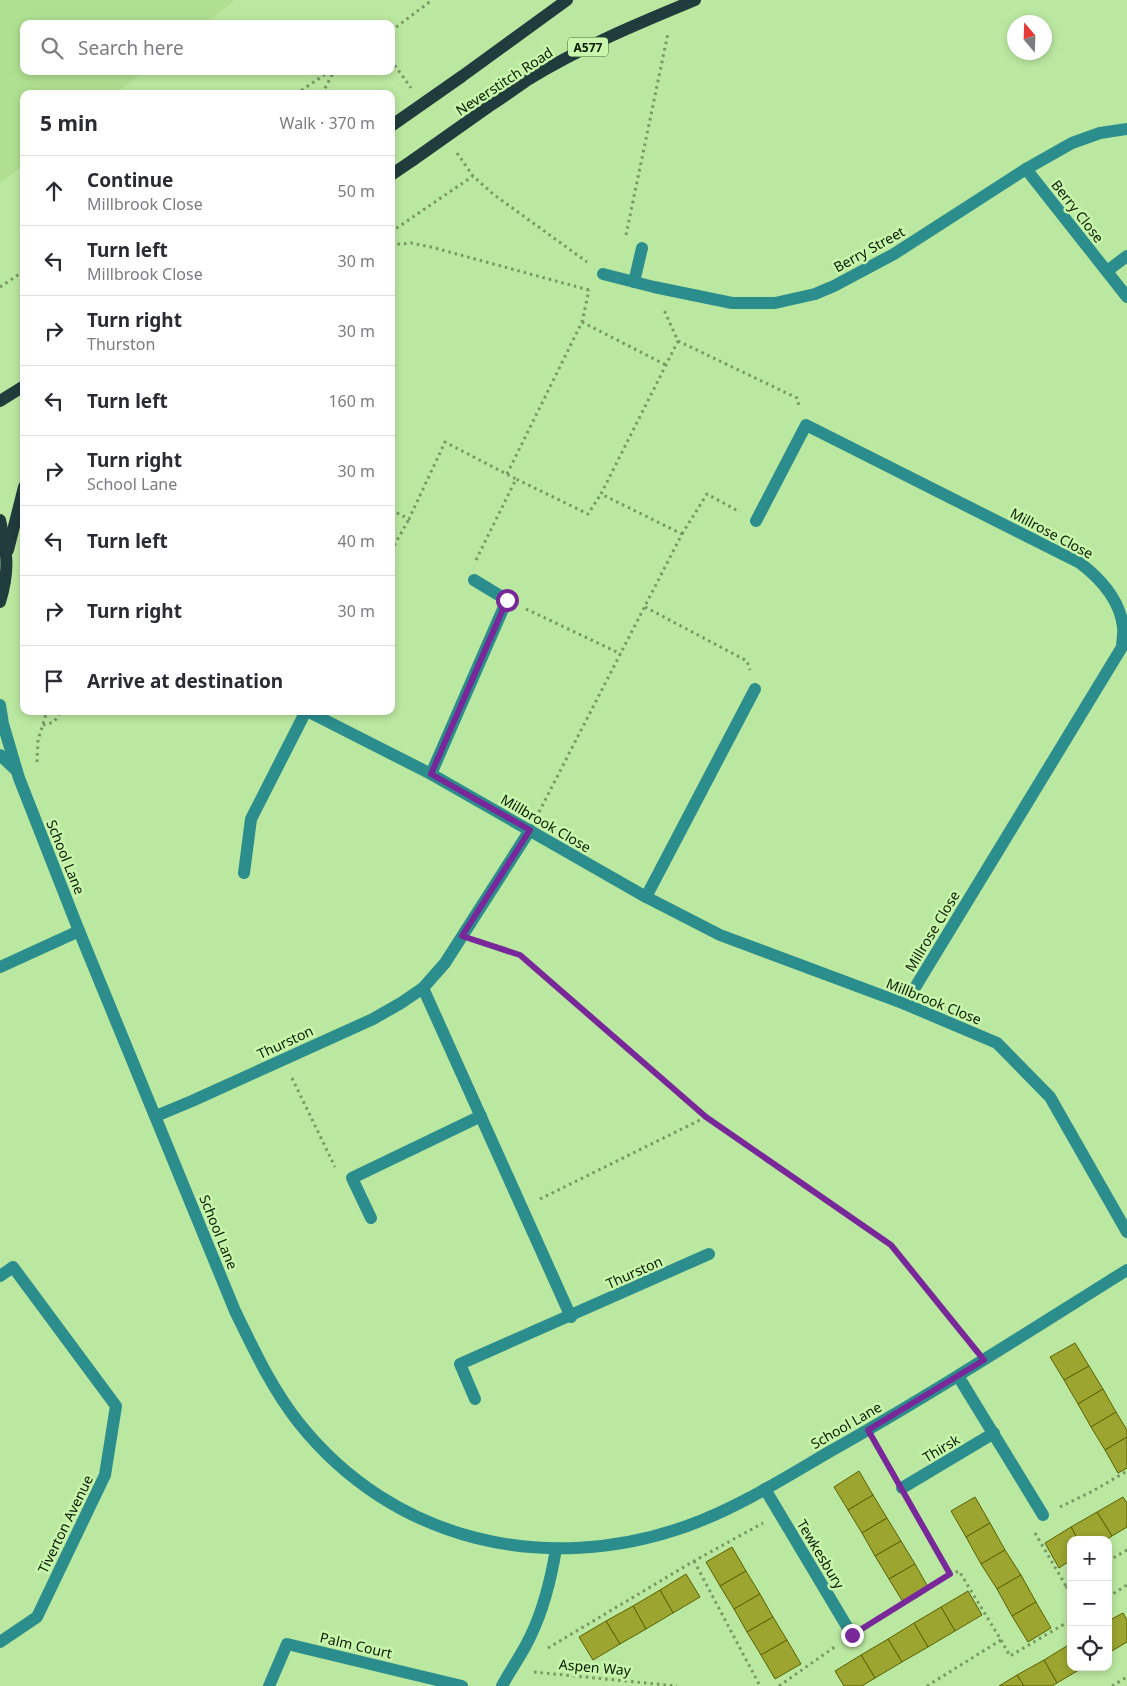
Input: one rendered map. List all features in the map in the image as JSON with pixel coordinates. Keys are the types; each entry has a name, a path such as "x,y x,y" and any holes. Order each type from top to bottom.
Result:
{"main road":[{"name":"Neverstitch Road","path":"395,123 567,0"},
{"name":"Neverstitch Road","path":"395,172 527,81 569,57 627,28 695,0"},
{"path":"0,401 20,388"},
{"path":"0,602 6,584 8,553 20,504"},
{"path":"0,520 8,553"}],"street":[{"name":"Berry Street","path":"603,274 732,303 775,303 815,294 894,254 1026,169 1072,143 1100,133 1127,129"},
{"name":"Berry Close","path":"1026,169 1127,297"},
{"path":"634,282 642,248"},
{"path":"1107,271 1127,256"},
{"path":"756,521 806,425"},
{"name":"Millrose Close","path":"806,425 1080,563 1097,576 1108,589 1118,606 1124,628 1122,647 906,1004"},
{"path":"431,774 507,600 474,580"},
{"path":"646,897 755,689"},
{"name":"School Lane","path":"0,705 3,724 16,770 79,932 235,1311 258,1358 276,1390 298,1421 320,1447 381,1498 417,1518 458,1534 504,1545 556,1549 588,1548 623,1543 686,1526 722,1512 868,1430 1127,1270"},
{"name":"Millbrook Close","path":"244,873 251,819 305,715"},
{"name":"Millbrook Close","path":"315,715 431,774 646,897 720,935 906,1004 997,1043 1050,1097 1127,1232"},
{"name":"School Lane","path":"0,755 16,770"},
{"name":"Thurston","path":"156,1116 372,1019 422,988 445,963 530,830"},
{"path":"0,967 79,932"},
{"path":"422,988 571,1317"},
{"path":"371,1218 352,1178 481,1116"},
{"name":"Thurston","path":"475,1399 460,1364 571,1317 709,1254"},
{"name":"Tiverton Avenue","path":"0,1276 14,1267 116,1406 105,1475 37,1617 0,1642"},
{"path":"958,1376 1043,1515"},
{"name":"Thirsk","path":"902,1488 994,1434"},
{"name":"Tewkesbury","path":"765,1489 852,1635"},
{"path":"502,1686 530,1638 541,1613 550,1582 556,1549"},
{"name":"Palm Court","path":"270,1686 287,1644 462,1686"}],"path":[{"path":"395,28 432,0"},
{"path":"625,240 669,36 667,28"},
{"path":"395,66 413,91"},
{"path":"302,90 326,75"},
{"path":"324,90 330,75"},
{"path":"451,145 473,176 493,194 574,251 603,274 588,290 582,322 507,474"},
{"path":"395,229 473,176"},
{"path":"395,245 411,243 431,247 588,290"},
{"path":"0,287 20,274"},
{"path":"654,287 678,341 797,398 806,425"},
{"path":"582,322 666,365"},
{"path":"395,543 445,442 588,514 601,494 678,341"},
{"path":"474,580 468,577 516,479"},
{"path":"601,494 682,534"},
{"path":"530,830 682,534 707,494 756,521"},
{"path":"395,512 408,519"},
{"path":"507,600 621,654"},
{"path":"645,607 747,661 755,689"},
{"path":"40,769 37,754 38,740 46,715"},
{"path":"42,726 54,722 59,715"},
{"path":"462,936 520,955 706,1117 891,1245 984,1360"},
{"path":"283,1060 337,1172 352,1178"},
{"path":"522,1208 706,1117"},
{"path":"868,1430 950,1574"},
{"path":"1066,1586 1032,1530 1043,1515 1093,1492 1127,1471"},
{"path":"544,1650 779,1513"},
{"path":"1112,1559 1126,1552"},
{"path":"694,1561 760,1686"},
{"path":"779,1686 852,1635 950,1574 959,1571 1010,1656 1067,1622"},
{"path":"1112,1594 1127,1585"},
{"path":"927,1686 1001,1640"},
{"name":"Aspen Way","path":"511,1670 677,1686"},
{"path":"1112,1686 1127,1677"}],"shaded area":[{"path":"0,0 235,0 210,20 20,20 20,75 139,75 120,90 20,90 20,168 0,183"}],"building":[{"path":"1075,1343 1089,1366 1064,1380 1050,1357"},
{"path":"1089,1366 1103,1389 1078,1404 1064,1380"},
{"path":"1103,1389 1116,1412 1091,1427 1078,1404"},
{"path":"1116,1412 1127,1430 1127,1437 1105,1450 1091,1427"},
{"path":"1127,1437 1127,1468 1118,1473 1105,1450"},
{"path":"859,1471 873,1495 848,1510 834,1487"},
{"path":"873,1495 887,1518 862,1533 848,1510"},
{"path":"975,1497 990,1523 966,1537 951,1511"},
{"path":"1123,1497 1127,1503 1127,1527 1112,1536 1097,1512"},
{"path":"1097,1512 1112,1536 1076,1536 1071,1527"},
{"path":"887,1518 901,1541 875,1556 862,1533"},
{"path":"990,1523 1005,1550 981,1564 966,1537"},
{"path":"1071,1527 1076,1536 1067,1536 1067,1563 1059,1568 1045,1543"},
{"path":"901,1541 915,1564 889,1579 875,1556"},
{"path":"732,1547 746,1571 720,1586 706,1562"},
{"path":"1005,1550 1021,1575 997,1589 981,1564"},
{"path":"915,1564 928,1587 903,1602 889,1579"},
{"path":"746,1571 760,1594 734,1609 720,1586"},
{"path":"686,1574 700,1597 673,1613 660,1590"},
{"path":"1021,1575 1036,1602 1012,1616 997,1589"},
{"path":"660,1590 673,1613 646,1629 633,1606"},
{"path":"968,1591 982,1615 955,1631 941,1607"},
{"path":"760,1594 773,1617 747,1632 734,1609"},
{"path":"1036,1602 1051,1628 1028,1642 1012,1616"},
{"path":"633,1606 646,1629 620,1644 606,1621"},
{"path":"941,1607 955,1631 928,1647 914,1623"},
{"path":"1123,1613 1127,1620 1127,1642 1112,1651 1112,1626 1112,1619"},
{"path":"773,1617 787,1640 761,1655 747,1632"},
{"path":"606,1621 620,1644 593,1660 579,1637"},
{"path":"914,1623 928,1647 902,1662 888,1639"},
{"path":"888,1639 902,1662 875,1678 861,1655"},
{"path":"787,1640 801,1664 775,1679 761,1655"},
{"path":"1067,1646 1067,1671 1077,1671 1057,1683 1044,1660"},
{"path":"861,1655 875,1678 862,1686 844,1686 835,1671"},
{"path":"1044,1660 1057,1683 1052,1686 1024,1686 1017,1675"},
{"path":"1017,1675 1024,1686 999,1686"}],"route":[{"path":"507,600 431,774 530,830 462,936 520,955 706,1117 891,1245 984,1360 868,1430 950,1574 852,1635"}]}
